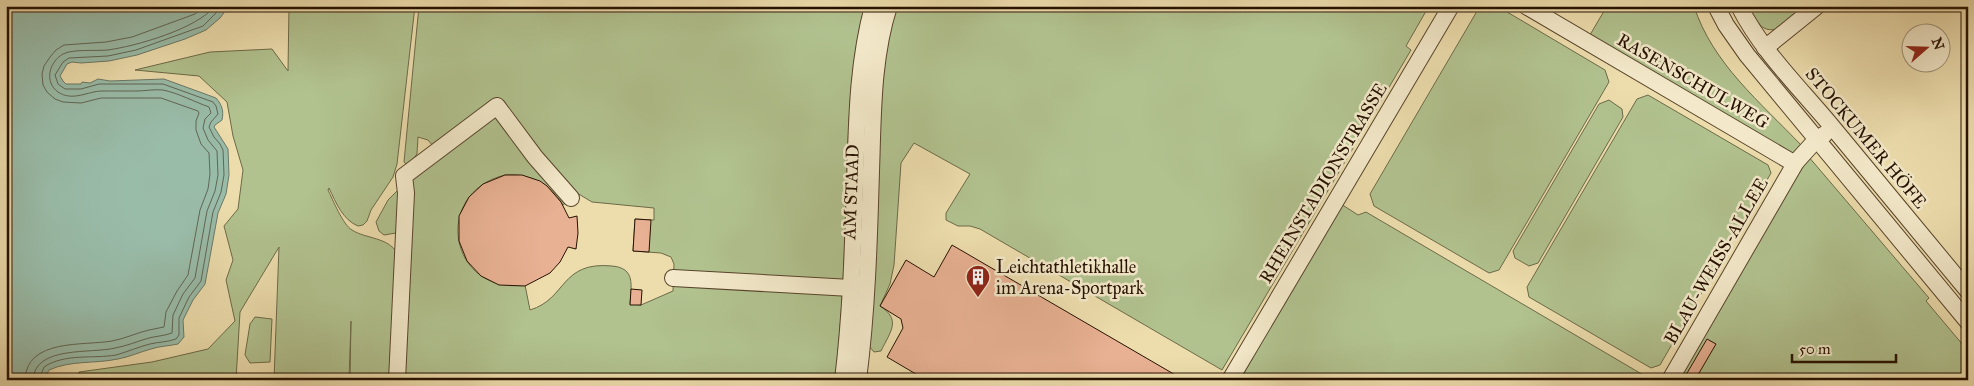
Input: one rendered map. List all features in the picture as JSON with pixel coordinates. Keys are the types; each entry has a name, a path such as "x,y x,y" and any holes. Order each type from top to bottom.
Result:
{"street":[{"name":"AM STAAD","path":"843,380 851,288 858,92 861,59 873,6"},
{"name":"AM STAAD","path":"858,380 863,344 868,260 877,55 889,6"},
{"name":"RHEINSTADIONSTRASSE","path":"1230,380 1451,6"},
{"name":"RASENSCHULWEG","path":"1526,6 1790,161 1796,162"},
{"path":"1716,6 1726,25 1747,55 1968,322"},
{"name":"STOCKUMER HÖFE","path":"1739,6 1747,23 1784,72 1968,291"},
{"path":"1765,48 1817,6"},
{"path":"397,380 406,193 404,176 497,106 535,157 572,198"},
{"path":"1796,162 1816,140 1833,128"},
{"name":"BLAU-WEISS-ALLEE","path":"1670,380 1796,162"},
{"path":"673,278 851,288"}],"green space":[{"path":"289,6 415,6 397,164 393,177 371,210 367,221 363,225 358,226 348,220 337,205 329,188 328,190 338,212 352,230 388,244 397,253 393,380 350,380 351,321 349,380 274,380 279,247 240,312 236,380 170,380 163,376 132,380 77,380 79,372 152,362 208,349 235,321 226,280 233,260 224,226 238,209 243,170 233,136 227,102 199,76 135,70 210,52 272,49 288,71"},
{"path":"419,6 865,6 856,48 851,90 843,278 835,380 404,380 412,180 438,152 428,140 418,137 417,154 414,158 415,163 407,165 404,162","holes":["505,175 514,175 538,181 552,191 563,205 577,193 592,202 654,208 654,220 635,219 633,251 661,253 671,257 674,264 673,291 641,305 630,304 631,285 629,274 620,267 595,266 582,269 573,275 551,298 542,305 530,310 525,285 499,284 479,275 466,259 459,240 459,220 466,201 481,185"]},
{"path":"894,6 1429,6 1406,46 1411,50 1222,370 980,229 970,226 958,226 946,220 946,213 970,174 914,143 901,163 894,265 890,284 880,306 891,316 892,327 881,351 874,352 869,346 883,54"},
{"path":"1480,6 1497,6 1605,70 1609,82 1499,270 1489,273 1374,206 1370,194"},
{"path":"1607,6 1694,6 1702,27 1725,64 1754,98 1801,145 1793,153 1782,154 1587,40"},
{"path":"1748,6 1812,6 1783,27 1770,30 1759,24"},
{"path":"1648,95 1768,165 1771,173 1660,365 1651,368 1529,297 1527,287 1637,99"},
{"path":"1609,100 1622,109 1623,117 1538,263 1529,266 1515,258 1513,251 1599,104"},
{"path":"1808,156 1929,298 1926,301 1968,351 1968,380 1678,380"},
{"path":"398,190 396,233 384,235 379,231 376,222 388,200"},
{"path":"1341,204 1358,215 1366,212 1645,376 1646,380 1240,380"},
{"path":"255,317 272,319 270,362 250,363 245,355 250,324"}],"water":[{"path":"6,6 229,6 220,18 206,30 185,39 137,55 109,61 72,62 67,64 60,76 66,84 90,83 98,79 110,81 164,79 216,98 221,106 223,111 222,120 214,127 228,149 229,175 226,194 218,213 205,284 193,300 183,320 184,337 178,344 154,348 118,359 74,363 57,367 49,370 44,380 6,380"}],"building":[{"path":"505,175 522,175 540,181 561,202 569,218 577,216 578,233 576,249 568,247 560,262 550,273 525,286 499,285 481,276 467,261 459,241 459,216 469,197 483,184"},
{"path":"635,219 651,220 649,252 633,251"},
{"name":"Leichtathletikhalle im Arena-Sportpark","path":"952,245 1184,380 926,380 887,357 903,328 901,319 880,306 906,260 934,277"},
{"path":"631,289 642,290 641,305 630,305"},
{"path":"1707,339 1716,344 1695,380 1683,380"}],"place":[{"name":"Leichtathletikhalle im Arena-Sportpark","path":"978,298"}]}
